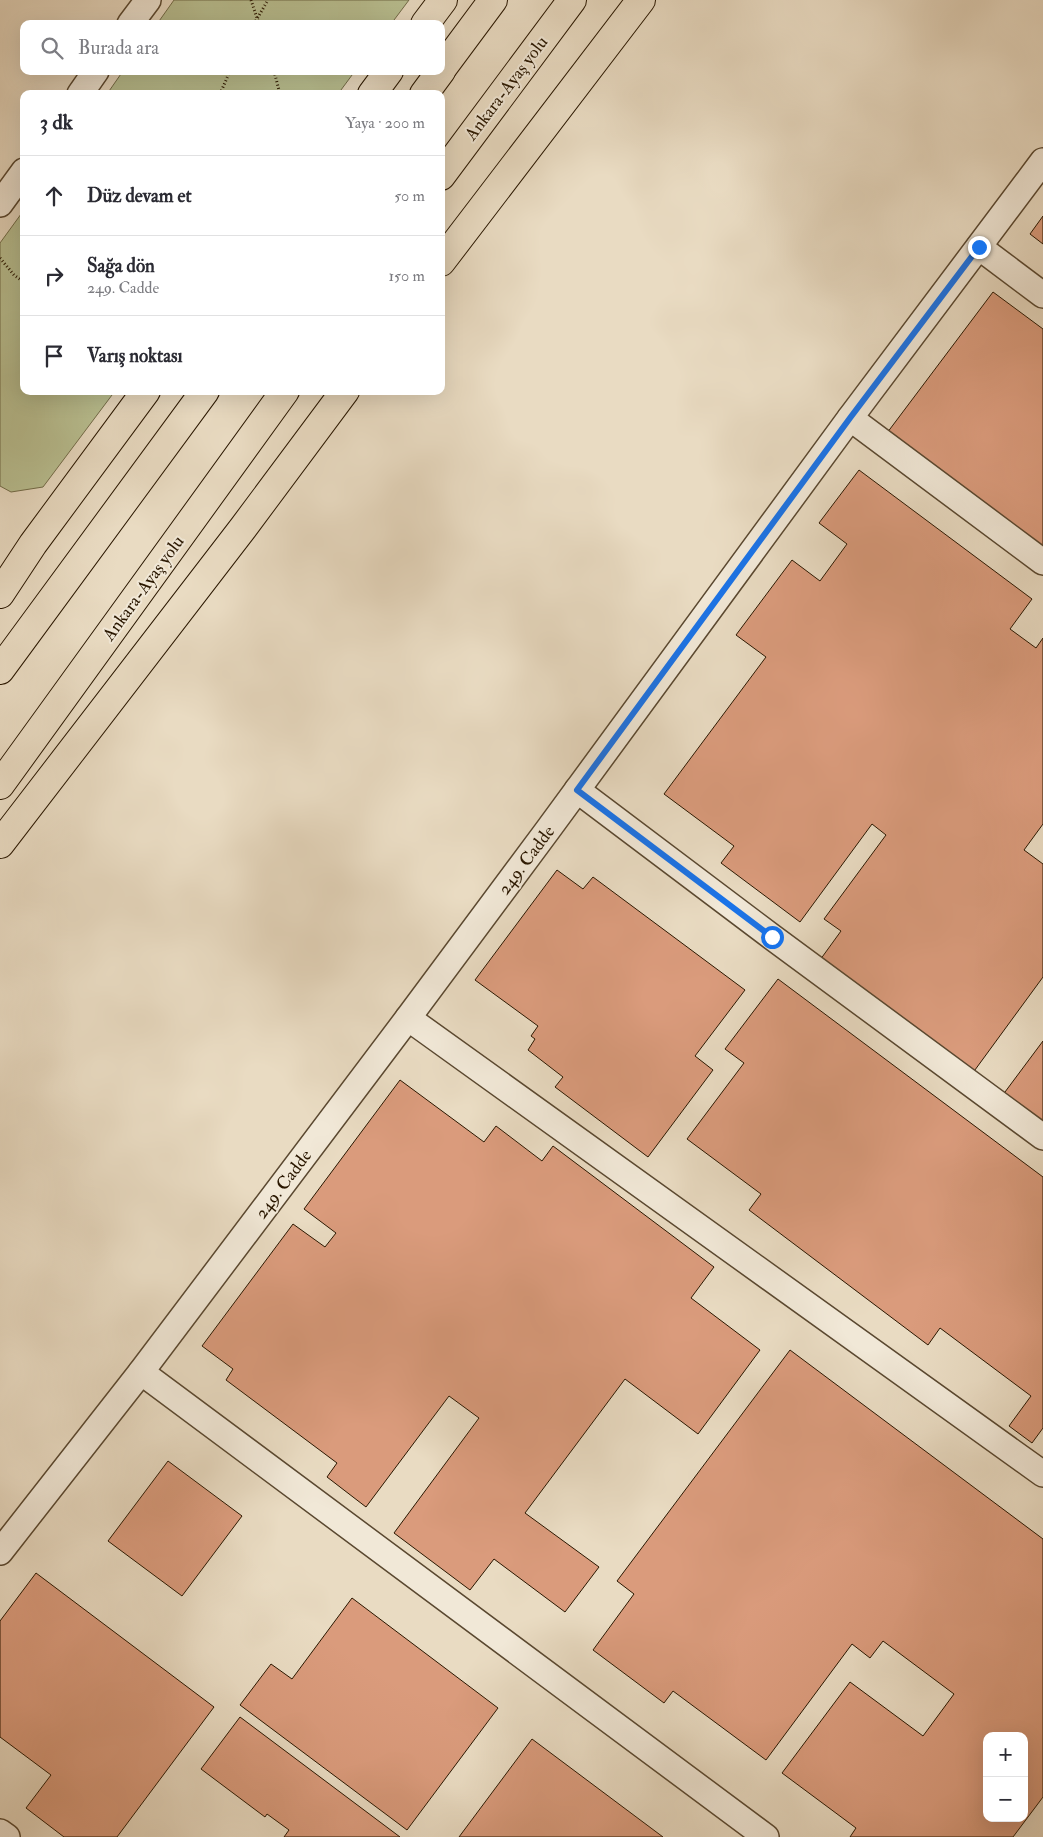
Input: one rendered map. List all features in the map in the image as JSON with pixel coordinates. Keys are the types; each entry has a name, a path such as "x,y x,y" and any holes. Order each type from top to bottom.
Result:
{"highway":[{"path":"428,20 443,0"},
{"path":"445,66 493,0"},
{"name":"Ankara-Ayaş yolu","path":"445,171 572,0"},
{"path":"445,257 641,0"},
{"path":"375,90 386,75"},
{"path":"427,90 438,75"},
{"path":"0,594 8,570 33,544 143,395"},
{"path":"0,670 202,395"},
{"name":"Ankara-Ayaş yolu","path":"0,784 282,395"},
{"path":"0,844 238,536 342,395"}],"street":[{"path":"133,20 148,0"},
{"path":"83,90 93,75"},
{"name":"249. Cadde","path":"0,1552 141,1372 408,1018 850,418 1043,161"},
{"path":"0,204 20,176"},
{"path":"979,247 1043,295"},
{"path":"850,418 1043,562"},
{"path":"577,790 1043,1137"},
{"path":"408,1018 1043,1474"},
{"path":"141,1372 766,1837"},
{"path":"0,1832 7,1837"}],"path":[{"path":"250,0 258,18"},
{"path":"258,18 268,0"},
{"path":"222,90 228,75"},
{"path":"275,75 279,90"},
{"path":"0,258 20,279"}],"green space":[{"path":"174,0 409,0 394,20 160,20"},
{"path":"120,75 352,75 341,90 110,90"},
{"path":"20,216 20,395 112,395 43,487 11,492 0,486 0,243"}],"building":[{"path":"1043,216 1043,244 1030,234"},
{"path":"993,292 1043,329 1043,550 887,433"},
{"path":"859,470 1032,599 1010,629 1036,648 1043,638 1043,824 1024,850 1043,864 1043,977 972,1074 820,960 841,931 824,919 886,835 872,824 800,922 721,863 734,846 664,794 766,657 736,635 792,560 820,581 847,544 819,523"},
{"path":"557,870 583,889 593,877 745,990 695,1056 713,1070 648,1157 555,1087 563,1077 528,1050 535,1039 531,1036 538,1026 475,980"},
{"path":"778,979 1043,1177 1043,1428 1032,1443 1009,1426 1031,1396 940,1328 928,1345 749,1210 761,1194 687,1139 744,1063 725,1049"},
{"path":"1043,1041 1043,1126 1002,1096"},
{"path":"400,1080 484,1142 496,1126 542,1161 553,1146 714,1267 691,1298 760,1350 698,1434 625,1379 525,1513 599,1567 565,1612 494,1559 470,1590 394,1533 479,1418 449,1396 366,1507 327,1477 337,1463 226,1380 233,1369 202,1346 293,1224 325,1247 336,1233 304,1209"},
{"path":"790,1350 1043,1539 1043,1797 1028,1817 1028,1732 983,1732 983,1822 1024,1822 1013,1837 850,1837 856,1828 782,1773 850,1682 923,1736 954,1694 883,1641 870,1658 852,1644 766,1760 673,1691 664,1703 593,1650 634,1594 617,1581"},
{"path":"168,1461 242,1516 182,1596 108,1541"},
{"path":"36,1573 214,1707 117,1837 64,1837 26,1808 51,1775 0,1737 0,1621"},
{"path":"352,1598 498,1708 407,1830 240,1705 271,1664 292,1679"},
{"path":"240,1717 400,1837 284,1837 289,1830 267,1814 265,1817 201,1769"},
{"path":"532,1739 663,1837 459,1837"}],"route":[{"path":"772,937 577,790 850,418 979,247"}]}
